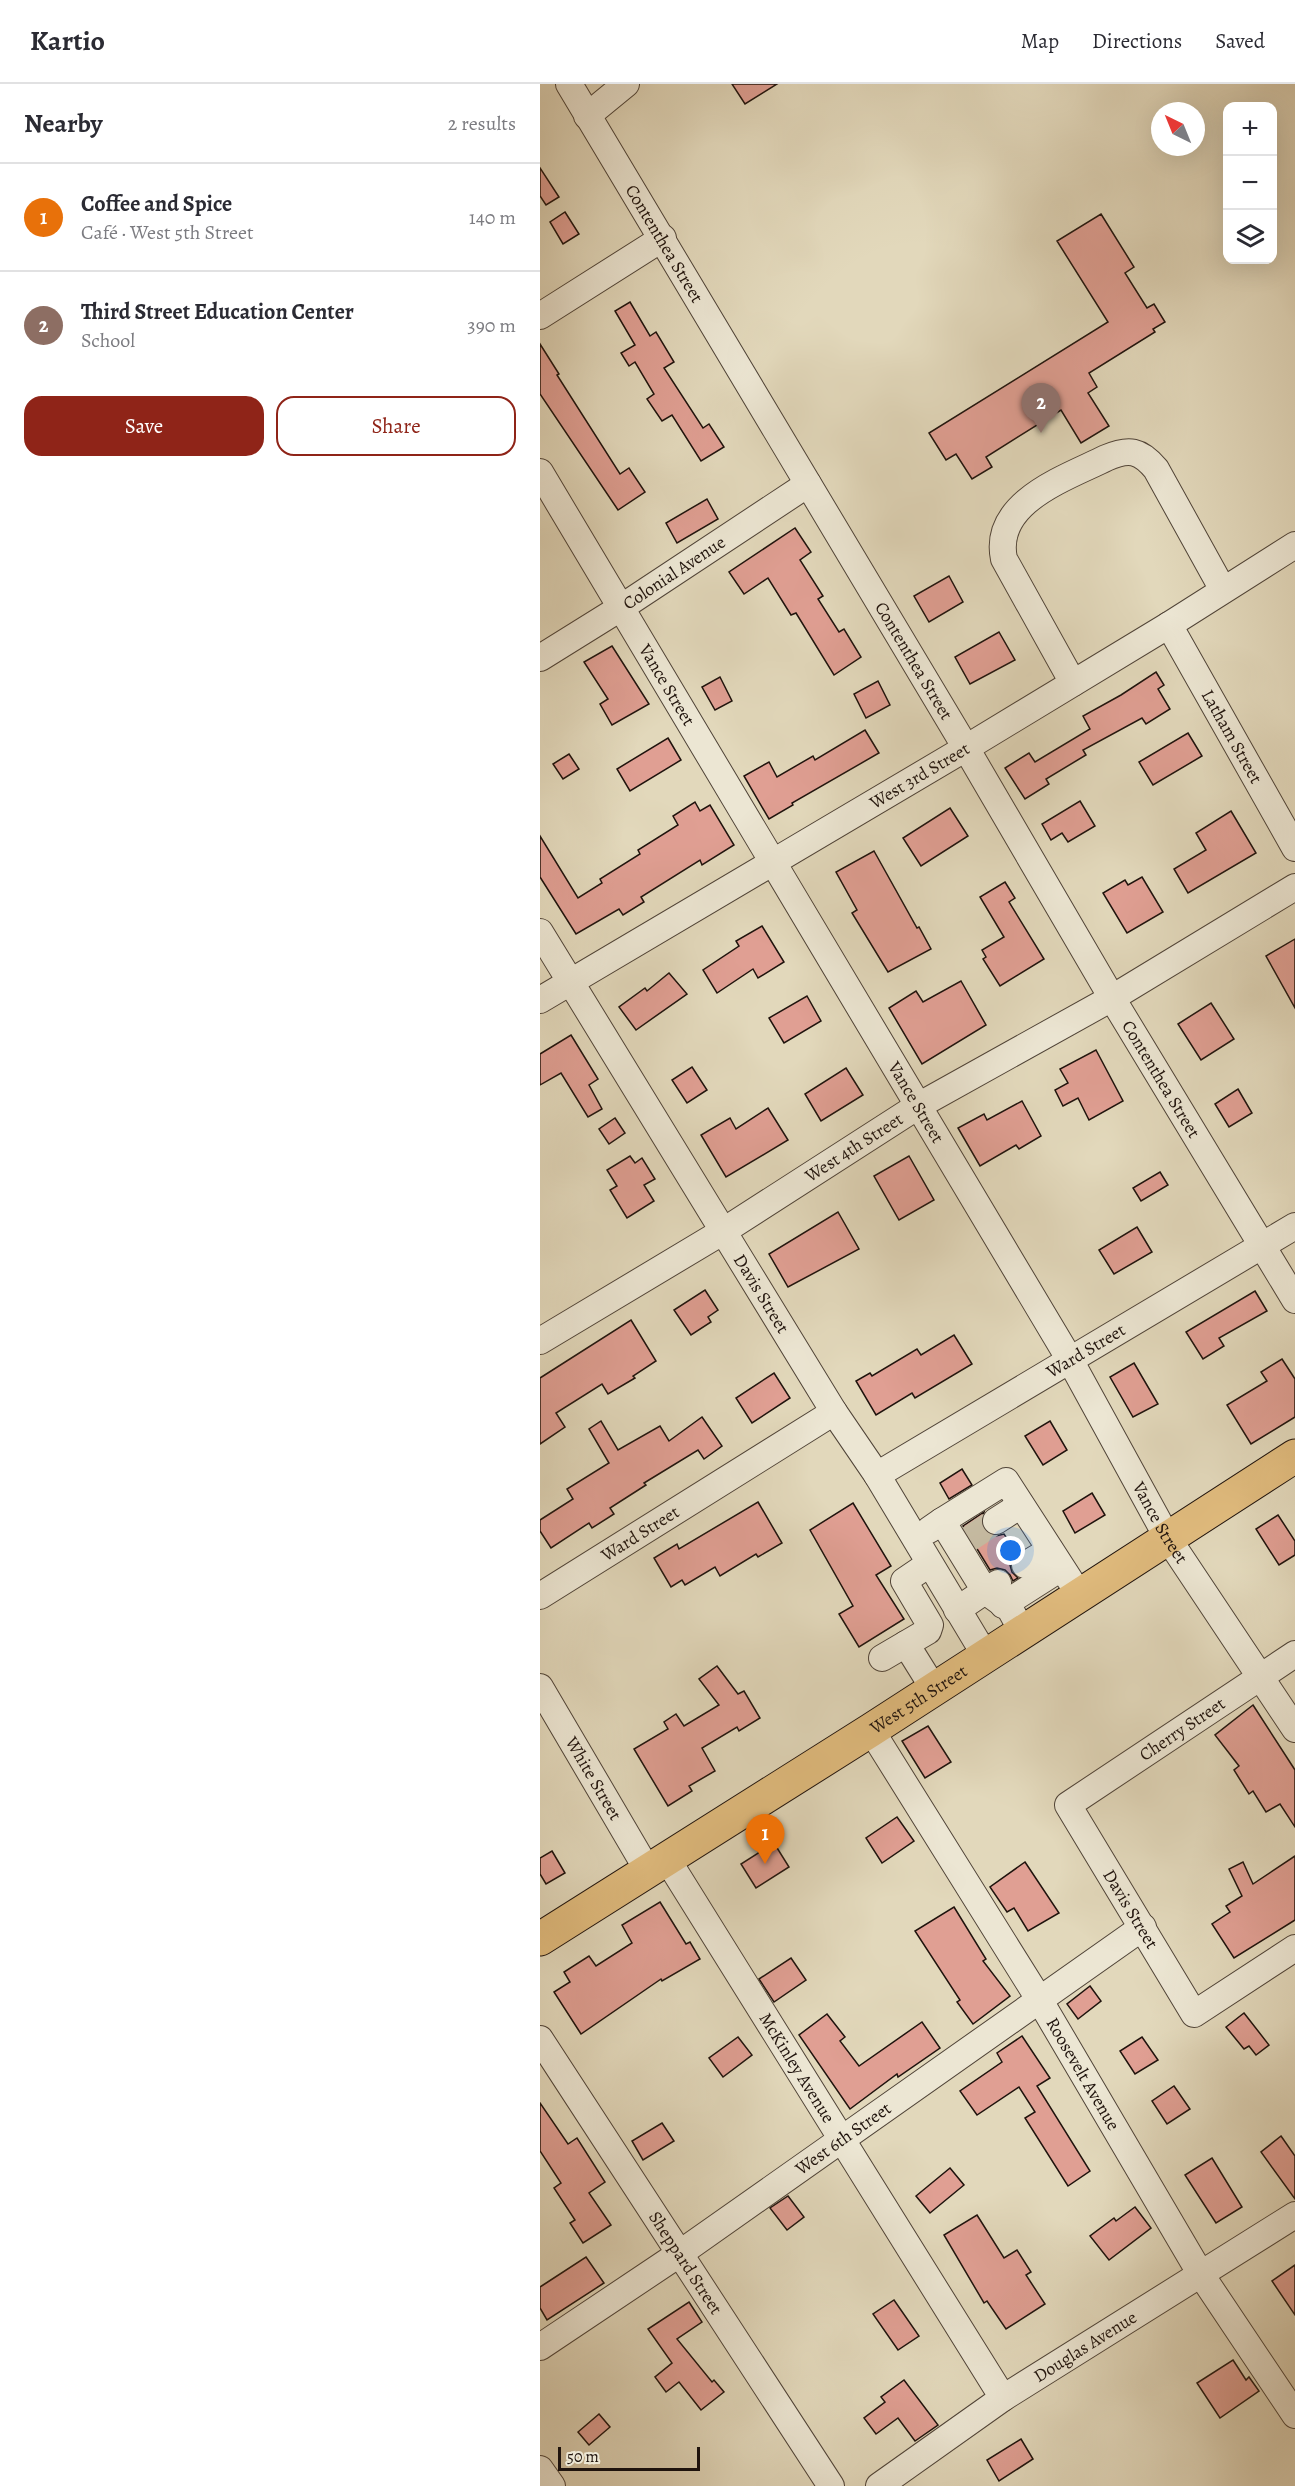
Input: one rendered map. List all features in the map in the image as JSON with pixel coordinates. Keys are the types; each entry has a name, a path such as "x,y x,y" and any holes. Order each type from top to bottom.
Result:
{"main road":[{"name":"West 5th Street","path":"540,1939 871,1730 1022,1631 1063,1570 1167,1537 1295,1456"}],"street":[{"name":"Contenthea Street","path":"569,84 966,748 1112,998 1295,1300"},
{"path":"587,116 626,84"},
{"path":"540,316 663,238"},
{"path":"1073,683 1004,559 1001,546 1010,520 1018,509 1036,494 1117,453 1136,452 1146,458 1156,469 1223,590"},
{"name":"Vance Street","path":"540,472 1070,1360 1167,1537 1295,1729"},
{"name":"Colonial Avenue","path":"540,658 622,607 808,484"},
{"name":"West 3rd Street","path":"540,1000 966,748 1169,625 1295,545"},
{"name":"Latham Street","path":"1169,625 1295,848"},
{"name":"West 4th Street","path":"540,1341 722,1232 918,1106 1112,998 1295,887"},
{"name":"Davis Street","path":"540,932 834,1412 877,1475 936,1525 929,1564 985,1655"},
{"name":"Ward Street","path":"877,1475 1295,1226"},
{"name":"Ward Street","path":"540,1596 834,1412"},
{"path":"1022,1631 1010,1609 995,1593 964,1543 936,1525 1006,1481 1063,1570"},
{"path":"996,1521 1021,1505"},
{"path":"882,1658 928,1631 930,1625 904,1581 929,1564"},
{"path":"1025,1565 1063,1570"},
{"path":"925,1615 1063,1570"},
{"path":"906,1644 934,1689"},
{"name":"Cherry Street","path":"1068,1805 1295,1654"},
{"name":"White Street","path":"540,1687 658,1865"},
{"name":"Roosevelt Avenue","path":"871,1730 1039,1999 1200,2273 1295,2415"},
{"name":"Davis Street","path":"1068,1805 1194,2014 1295,1948"},
{"name":"McKinley Avenue","path":"658,1865 841,2139 1003,2398"},
{"name":"West 6th Street","path":"540,2347 679,2254 1143,1927"},
{"name":"Sheppard Street","path":"540,2039 831,2486"},
{"name":"Douglas Avenue","path":"879,2486 1003,2398 1295,2215"},
{"path":"540,2469 552,2486"}],"building":[{"path":"732,84 777,84 745,104"},
{"path":"540,168 559,197 546,205 540,196"},
{"path":"565,212 579,234 563,244 550,222"},
{"path":"1101,214 1134,267 1125,273 1147,308 1154,304 1165,322 1153,329 1155,332 1089,373 1097,387 1088,393 1109,426 1081,443 1061,410 986,457 992,467 972,479 956,454 946,460 929,433 1108,322 1057,241"},
{"path":"630,302 650,336 656,332 674,362 664,368 703,428 709,424 724,447 701,461 672,415 662,421 647,399 654,394 635,362 629,366 621,353 635,345 615,311"},
{"path":"540,344 620,474 629,468 645,492 618,510 540,394"},
{"path":"707,499 718,519 677,543 666,523"},
{"path":"795,528 811,552 800,560 823,596 818,599 839,632 844,629 861,657 834,675 796,613 791,615 768,578 744,594 729,572"},
{"path":"949,576 963,602 929,622 914,596"},
{"path":"999,632 1015,660 970,684 955,657"},
{"path":"612,646 649,704 612,725 600,704 608,699 584,662"},
{"path":"1156,672 1164,685 1158,689 1170,709 1146,724 1142,718 1083,750 1086,755 1046,779 1049,784 1025,799 1005,768 1029,753 1035,762 1090,729 1083,716"},
{"path":"720,677 732,701 715,710 702,687"},
{"path":"878,681 890,705 866,718 854,694"},
{"path":"865,730 879,753 792,803 793,805 769,819 744,776 769,762 777,777 813,756 815,760"},
{"path":"1188,733 1202,756 1153,785 1139,762"},
{"path":"668,738 681,760 630,791 617,769"},
{"path":"569,754 579,769 563,779 553,764"},
{"path":"1080,801 1095,826 1068,842 1062,833 1051,840 1042,824"},
{"path":"695,802 700,811 710,805 734,845 702,865 700,860 641,897 644,902 623,915 619,909 576,934 540,877 540,836 578,898 602,883 600,879 640,854 638,850 678,825 673,816"},
{"path":"950,808 968,836 921,866 903,838"},
{"path":"1231,811 1256,853 1188,893 1174,869 1206,850 1196,833"},
{"path":"874,851 931,949 888,972 852,913 857,910 836,872"},
{"path":"1142,877 1163,912 1127,933 1103,893 1125,880 1128,885"},
{"path":"1005,882 1015,898 1009,902 1044,959 1000,986 983,959 986,957 982,950 1004,937 980,897"},
{"path":"762,926 784,962 758,978 753,969 717,993 703,970 739,946 736,941"},
{"path":"1295,939 1295,1008 1266,956"},
{"path":"669,973 687,994 636,1030 619,1007 645,988 647,991"},
{"path":"961,981 986,1025 922,1064 889,1008 916,991 923,1002"},
{"path":"807,996 821,1021 784,1043 769,1018"},
{"path":"1211,1003 1234,1039 1201,1060 1178,1024"},
{"path":"571,1035 598,1079 589,1085 602,1109 588,1117 561,1073 540,1085 540,1054"},
{"path":"1096,1050 1123,1101 1089,1120 1078,1098 1063,1106 1055,1090 1068,1083 1060,1069"},
{"path":"692,1067 707,1090 687,1103 672,1080"},
{"path":"846,1068 863,1095 821,1121 805,1094"},
{"path":"1238,1089 1252,1113 1229,1127 1215,1104"},
{"path":"1022,1101 1041,1136 1019,1149 1016,1145 980,1166 958,1128 984,1114 987,1120"},
{"path":"768,1108 788,1140 726,1177 701,1135 730,1118 736,1129"},
{"path":"615,1118 625,1133 609,1144 599,1129"},
{"path":"630,1156 635,1163 642,1158 655,1179 644,1185 654,1201 627,1218 610,1190 617,1186 607,1170"},
{"path":"909,1156 934,1200 899,1220 874,1176"},
{"path":"1160,1172 1168,1185 1141,1201 1133,1188"},
{"path":"838,1212 859,1249 788,1287 769,1254"},
{"path":"1137,1227 1152,1252 1114,1274 1099,1250"},
{"path":"705,1290 718,1310 708,1317 711,1322 691,1335 674,1310"},
{"path":"1255,1291 1267,1311 1219,1338 1224,1346 1203,1359 1186,1332"},
{"path":"631,1320 656,1361 633,1376 635,1378 608,1394 602,1384 556,1413 565,1427 540,1444 540,1378"},
{"path":"954,1335 972,1364 915,1398 912,1393 876,1415 856,1381 870,1373 872,1376 917,1349 921,1355"},
{"path":"1282,1359 1295,1379 1295,1417 1251,1444 1227,1405 1267,1381 1261,1372"},
{"path":"1134,1363 1158,1404 1133,1417 1110,1377"},
{"path":"774,1373 790,1398 752,1423 736,1398"},
{"path":"702,1417 722,1446 704,1459 698,1450 644,1483 646,1485 610,1508 614,1514 592,1528 589,1523 551,1548 540,1531 540,1520 573,1499 567,1489 609,1463 589,1429 601,1421 618,1450 660,1426 669,1441"},
{"path":"1050,1421 1067,1450 1043,1465 1025,1436"},
{"path":"962,1469 972,1485 949,1499 940,1483"},
{"path":"1092,1493 1105,1515 1075,1533 1063,1511"},
{"path":"758,1502 782,1543 758,1557 756,1554 720,1576 715,1567 685,1585 682,1580 671,1587 654,1558 677,1544 679,1549"},
{"path":"853,1503 891,1566 876,1575 904,1619 859,1647 839,1614 853,1606 810,1530"},
{"path":"984,1512 981,1521 984,1530 996,1536 1004,1534 1017,1553 1010,1565 1012,1572 1018,1578 1013,1581 1005,1570 997,1568 990,1570 963,1526"},
{"path":"1278,1515 1295,1541 1295,1555 1279,1565 1256,1529"},
{"path":"717,1666 738,1694 744,1691 760,1718 739,1731 737,1727 702,1748 715,1771 689,1786 692,1791 668,1806 634,1749 668,1729 664,1722 676,1714 684,1726 719,1705 699,1679"},
{"path":"1253,1705 1295,1770 1295,1827 1280,1804 1266,1812 1253,1791 1249,1794 1234,1770 1239,1766 1215,1735"},
{"path":"928,1726 951,1762 925,1778 902,1741"},
{"path":"897,1817 914,1841 882,1863 866,1838"},
{"path":"774,1843 789,1867 756,1888 741,1864"},
{"path":"552,1851 565,1873 546,1884 540,1874 540,1858"},
{"path":"1295,1856 1295,1920 1234,1958 1212,1924 1230,1912 1226,1906 1242,1896 1229,1869 1243,1862 1253,1884"},
{"path":"1025,1862 1059,1913 1028,1931 1014,1908 1007,1912 990,1887"},
{"path":"660,1902 686,1944 690,1942 700,1959 662,1981 661,1979 581,2034 554,1992 570,1982 564,1972 589,1956 596,1966 632,1943 622,1925"},
{"path":"954,1907 986,1959 983,1961 1010,1996 973,2024 957,2002 960,2000 915,1931"},
{"path":"791,1958 806,1980 774,2002 759,1979"},
{"path":"1090,1986 1101,2001 1078,2019 1067,2004"},
{"path":"1244,2013 1269,2045 1256,2055 1249,2046 1244,2049 1226,2027"},
{"path":"827,2014 845,2037 840,2041 859,2066 922,2022 940,2048 898,2077 897,2074 850,2109 799,2035"},
{"path":"1022,2036 1050,2078 1037,2086 1090,2171 1068,2186 1025,2118 1035,2112 1019,2087 977,2115 960,2091 1002,2062 997,2053"},
{"path":"738,2037 752,2055 723,2077 709,2058"},
{"path":"1142,2037 1158,2060 1135,2074 1120,2051"},
{"path":"1174,2086 1190,2109 1167,2124 1152,2101"},
{"path":"540,2103 568,2144 577,2138 605,2182 589,2193 611,2225 583,2243 570,2223 575,2220 554,2188 561,2183 540,2151"},
{"path":"662,2123 674,2141 643,2160 632,2141"},
{"path":"1281,2136 1295,2156 1295,2199 1261,2152"},
{"path":"1212,2158 1242,2207 1216,2223 1185,2175"},
{"path":"950,2168 964,2185 930,2213 916,2196"},
{"path":"788,2196 804,2217 787,2230 770,2208"},
{"path":"1135,2207 1151,2228 1109,2260 1090,2236 1114,2218 1116,2221"},
{"path":"977,2215 1004,2258 1017,2250 1031,2272 1026,2275 1045,2304 1006,2329 987,2301 984,2303 944,2235"},
{"path":"586,2257 604,2283 547,2320 540,2308 540,2287"},
{"path":"1295,2265 1295,2315 1272,2281"},
{"path":"894,2300 919,2336 898,2350 873,2314"},
{"path":"689,2302 702,2322 677,2339 712,2382 714,2380 724,2392 701,2410 679,2382 666,2392 655,2377 672,2363 648,2329"},
{"path":"1233,2360 1246,2380 1249,2377 1259,2391 1220,2418 1197,2383"},
{"path":"904,2380 938,2425 915,2441 898,2418 876,2434 864,2418 885,2402 881,2397"},
{"path":"599,2414 610,2427 589,2445 578,2432"},
{"path":"1021,2439 1033,2459 999,2481 987,2460"}],"tunnel":[{"path":"969,1539 996,1521"}],"place":[{"name":"Third Street Education Center","path":"1041,433"},
{"name":"Coffee and Spice","path":"765,1864"}]}
